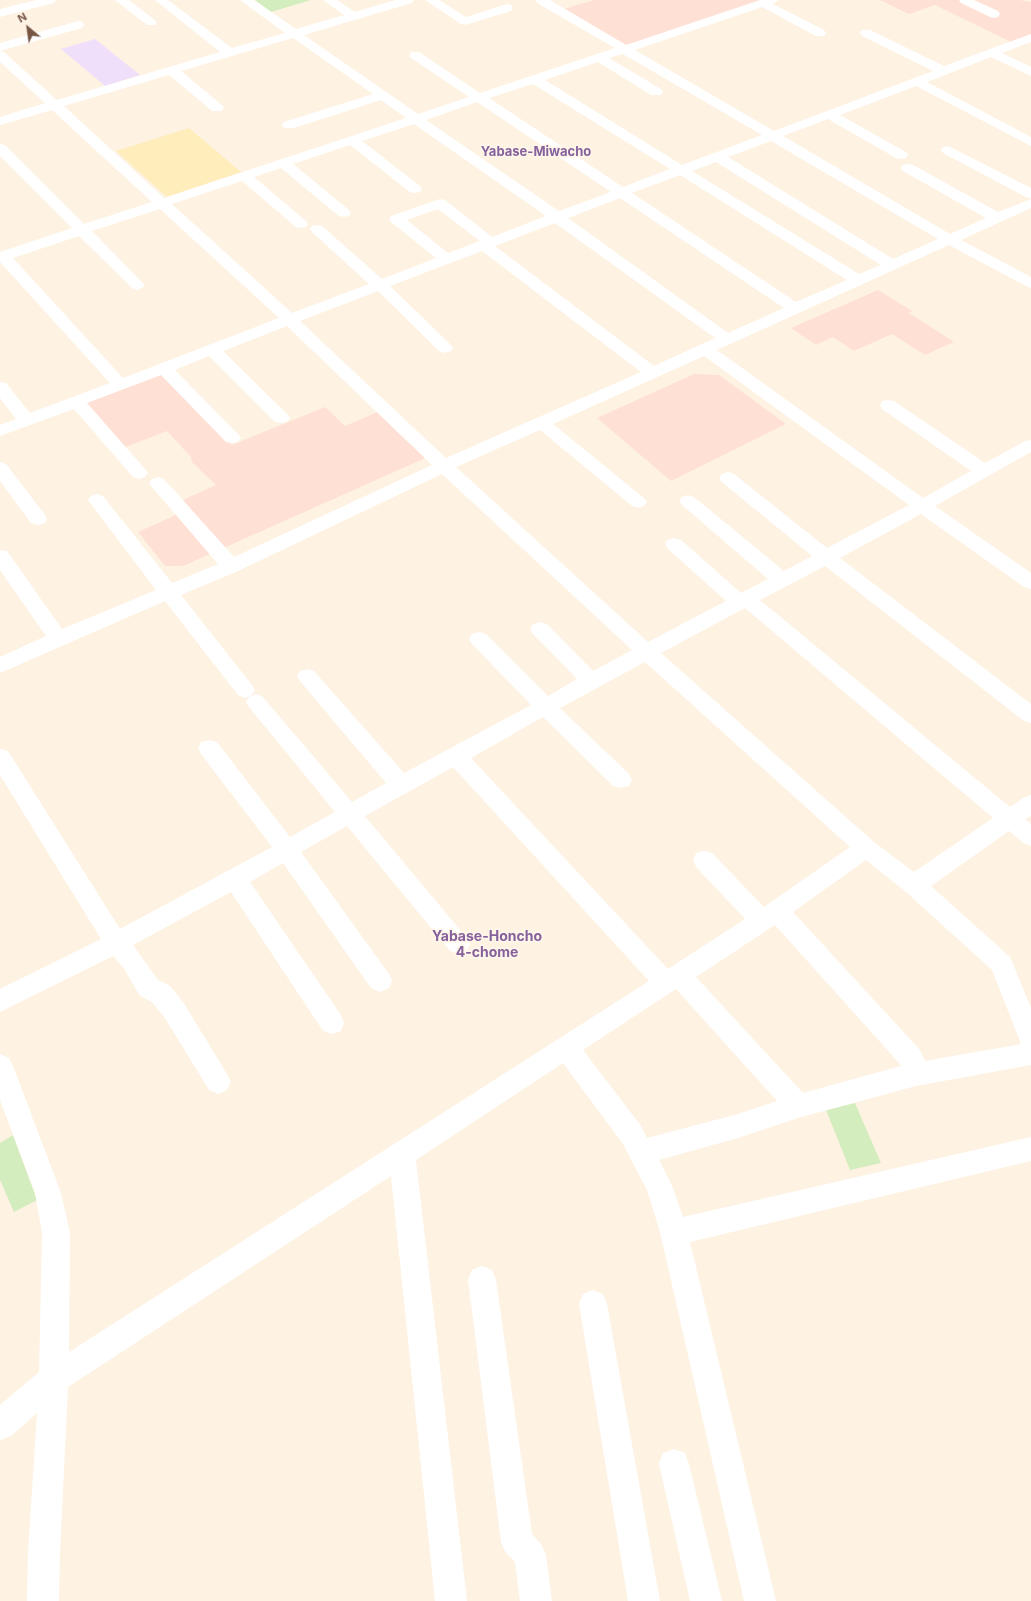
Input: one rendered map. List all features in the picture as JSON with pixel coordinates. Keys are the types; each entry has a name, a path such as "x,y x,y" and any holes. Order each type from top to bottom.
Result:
{"street":[{"path":"122,0 151,22"},
{"path":"161,0 230,53"},
{"path":"246,0 557,217 728,340"},
{"path":"329,0 353,16"},
{"path":"0,121 408,0"},
{"path":"431,0 465,21 507,8"},
{"path":"541,0 949,239 1031,283"},
{"path":"0,13 41,1"},
{"path":"968,1 994,14"},
{"path":"121,385 3,252 83,230 624,48 767,2 820,33"},
{"path":"0,47 78,25"},
{"path":"866,33 943,71"},
{"path":"0,431 381,286 557,217 1031,38"},
{"path":"992,53 1031,72"},
{"path":"0,55 160,203 290,320 444,466 647,652 866,848 914,885 1001,964 1031,1038"},
{"path":"415,55 796,309"},
{"path":"598,57 656,92"},
{"path":"170,70 217,108"},
{"path":"534,79 858,280"},
{"path":"916,81 1031,142"},
{"path":"289,125 384,95"},
{"path":"830,114 901,155"},
{"path":"351,140 415,189"},
{"path":"0,148 137,285"},
{"path":"948,150 1031,194"},
{"path":"718,157 892,265"},
{"path":"283,163 344,213"},
{"path":"908,168 998,218"},
{"path":"244,176 301,224"},
{"path":"447,260 396,220 440,203 488,244 652,373"},
{"path":"0,666 58,639 231,566 444,466 1031,203"},
{"path":"317,229 381,286 445,348"},
{"path":"706,349 922,506 1031,582"},
{"path":"212,350 281,418"},
{"path":"164,368 232,438"},
{"path":"0,387 27,421"},
{"path":"77,402 139,473"},
{"path":"888,405 984,471"},
{"path":"542,423 638,502"},
{"path":"0,1001 116,943 235,879 401,785 546,707 591,681 922,506 1031,445"},
{"path":"0,468 38,519"},
{"path":"728,478 826,557 1031,715"},
{"path":"158,483 231,566"},
{"path":"97,500 251,696 458,944"},
{"path":"688,501 782,580"},
{"path":"674,544 1008,820 1031,837"},
{"path":"0,556 58,639"},
{"path":"540,629 591,681"},
{"path":"479,638 546,707 621,780"},
{"path":"307,676 401,785"},
{"path":"209,748 286,850 380,981"},
{"path":"456,756 671,978 798,1106"},
{"path":"0,757 116,943 131,960 149,988 161,994 174,1010 218,1082"},
{"path":"914,885 1031,804"},
{"path":"0,1425 54,1379 402,1155 671,978 769,916 866,848"},
{"path":"704,860 769,916 911,1058 916,1074"},
{"path":"235,879 332,1024"},
{"path":"566,1048 632,1135 660,1186 674,1232 760,1601"},
{"path":"641,1152 738,1126 798,1106 916,1074 1031,1054"},
{"path":"0,1066 48,1193 56,1233 54,1379 44,1553 43,1601"},
{"path":"674,1232 1031,1149"},
{"path":"402,1155 451,1601"},
{"path":"482,1280 517,1542 530,1555 536,1601"},
{"path":"593,1304 644,1601"},
{"path":"674,1464 706,1601"}],"shaded area":[{"path":"594,0 764,0 628,46 564,9"},
{"path":"880,0 1020,0 1031,2 1031,35 1011,42 935,5 909,14"},
{"path":"95,39 140,75 105,86 61,49"},
{"path":"878,290 912,311 909,313 954,342 925,355 892,334 854,351 833,337 816,345 791,328"},
{"path":"164,372 232,445 325,407 345,426 382,410 430,456 183,566 165,566 138,532 189,509 181,501 216,485 192,462 191,457 167,431 123,448 84,402"},
{"path":"694,374 719,375 786,424 671,481 597,418"}],"green space":[{"path":"255,0 311,0 271,12"},
{"path":"855,1103 881,1163 850,1170 826,1110"},
{"path":"13,1135 37,1200 14,1212 0,1180 0,1143"}],"sand":[{"path":"189,128 241,172 167,197 116,151"}],"district":[{"name":"Yabase-Miwacho","path":"536,152"},
{"name":"Yabase-Honcho 4-chome","path":"487,946"}]}
